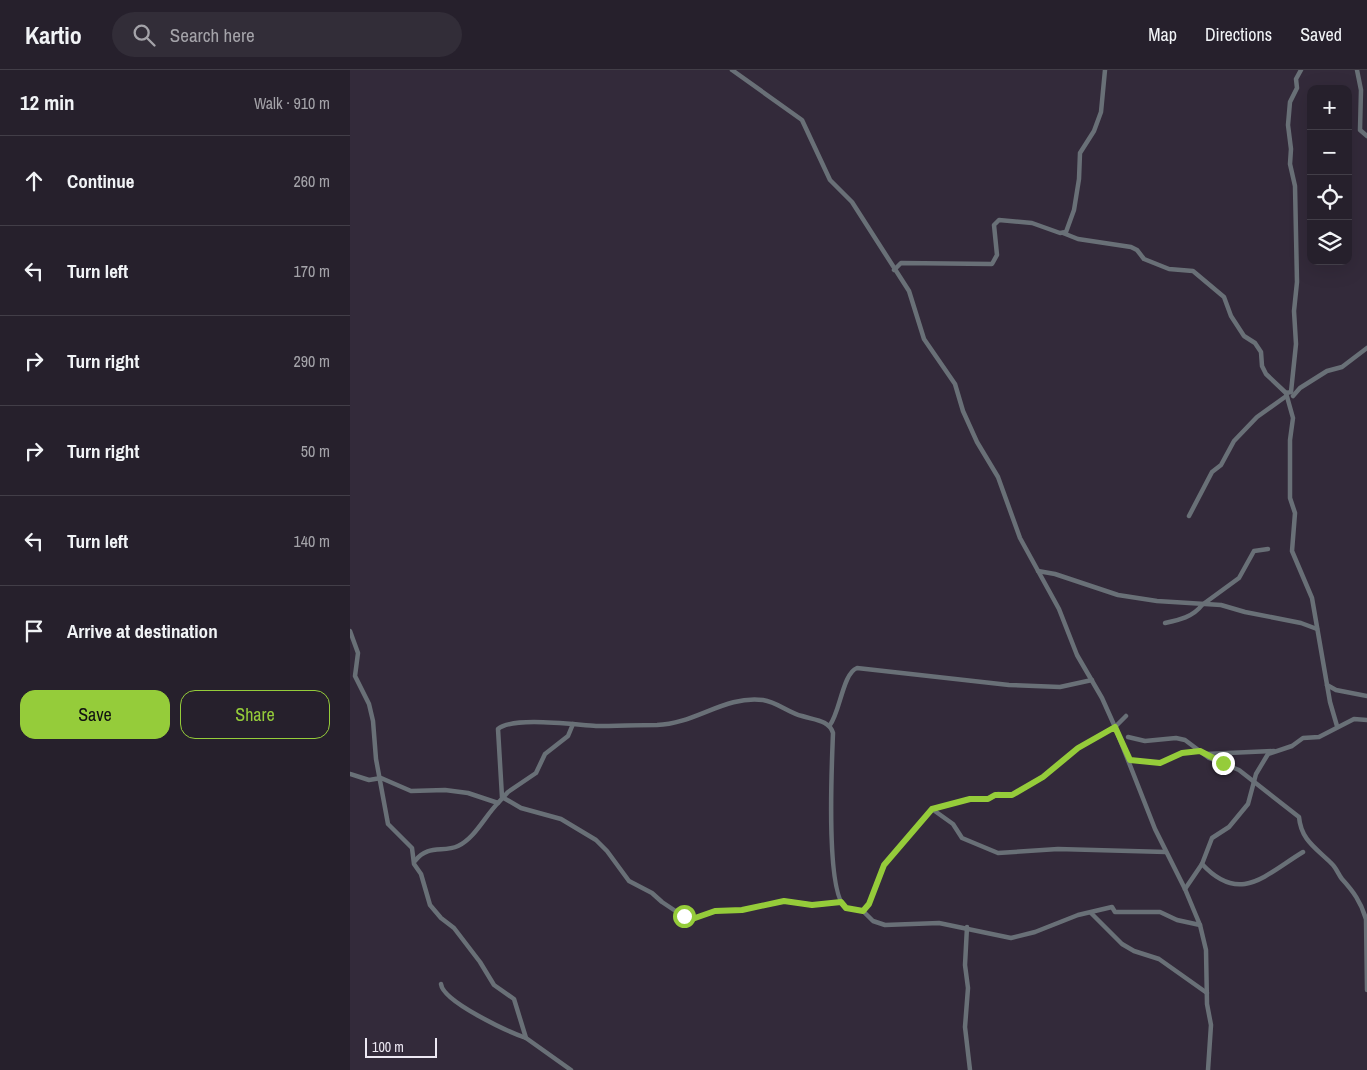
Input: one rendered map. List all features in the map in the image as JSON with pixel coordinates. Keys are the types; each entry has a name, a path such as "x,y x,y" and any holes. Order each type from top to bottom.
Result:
{"street":[{"path":"732,70 802,120 830,180 852,202 912,296 924,339 955,384 962,411 977,442 998,477 1020,538 1062,615 1075,650 1115,727 1166,852 1185,889 1200,925 1207,956 1207,992 1212,1025 1208,1070"},
{"path":"1063,233 1068,230 1074,210 1079,178 1080,153 1094,131 1101,112 1105,70"},
{"path":"1301,70 1296,79 1297,88 1290,102 1288,126 1291,149 1290,164 1295,186 1297,282 1294,311 1296,344 1289,396 1293,418 1290,440 1290,498 1295,513 1292,551 1312,598 1327,685 1337,726"},
{"path":"1357,70 1360,90 1360,130 1367,136"},
{"path":"894,270 901,263 992,264 997,255 994,225 999,220 1019,221 1078,239 1130,247 1137,250 1144,259 1163,267 1193,271 1224,297 1231,316 1244,336 1255,343 1261,352 1262,366 1266,374 1289,396"},
{"path":"1189,516 1212,472 1221,465 1234,441 1257,417 1327,372 1342,367 1367,348"},
{"path":"1165,623 1184,618 1207,603 1239,578 1254,551 1268,549"},
{"path":"1038,572 1055,574 1118,595 1157,601 1207,603 1300,623 1317,629"},
{"path":"350,632 358,654 355,676 371,712 376,759 388,824 412,848 414,864 421,874 430,905 440,918 454,928 480,962 494,985 514,999 526,1038"},
{"path":"830,725 835,718 850,673 857,668 1009,685 1060,687 1092,680"},
{"path":"1327,685 1336,690 1367,696"},
{"path":"502,797 499,728 516,723 598,726 672,724 704,714 737,700 767,700 792,713 830,725"},
{"path":"863,911 869,904 884,865 932,809 970,799 988,799 995,795 1012,795 1043,777 1071,752 1115,727 1126,716"},
{"path":"1185,889 1202,864 1212,838 1229,827 1248,804 1253,783 1264,758 1276,751 1292,746 1303,738 1319,737 1337,726 1354,720 1367,720"},
{"path":"415,860 423,853 440,848 456,847 464,843 502,797 536,773 545,754 568,736 573,724"},
{"path":"830,725 833,733 832,830 836,882 841,902 846,908 863,911 873,922 884,926 939,923 966,927 1011,938 1035,932 1078,915 1112,907 1115,912 1149,911 1200,925"},
{"path":"1128,736 1145,741 1176,738 1185,740 1209,758 1239,770 1253,783 1267,790 1274,800 1299,817 1302,832 1308,843 1332,863 1354,893 1366,918 1367,990"},
{"path":"1130,760 1160,763 1182,753 1200,751"},
{"path":"1206,754 1276,751"},
{"path":"350,774 369,780 381,778 411,791 445,790 468,793 498,803"},
{"path":"502,797 514,806 561,819 596,840 607,851 629,881 652,893 684,916 695,918 715,911 742,910 784,901 812,905 841,902"},
{"path":"932,809 940,817 953,824 962,838 998,853 1058,849 1166,852"},
{"path":"1202,864 1224,882 1250,884 1303,852"},
{"path":"1091,913 1122,944 1134,951 1159,959 1207,992"},
{"path":"966,927 965,965 968,988 965,1027 970,1070"},
{"path":"441,984 442,990 448,996 474,1014 526,1038 571,1070"}],"route":[{"path":"684,916 695,918 709,912 742,910 784,901 812,905 841,902 846,908 863,911 869,904 884,865 932,809 970,799 988,799 995,795 1010,796 1015,794 1043,777 1064,757 1115,727 1130,760 1160,763 1182,753 1200,751 1209,758 1223,763"}]}
